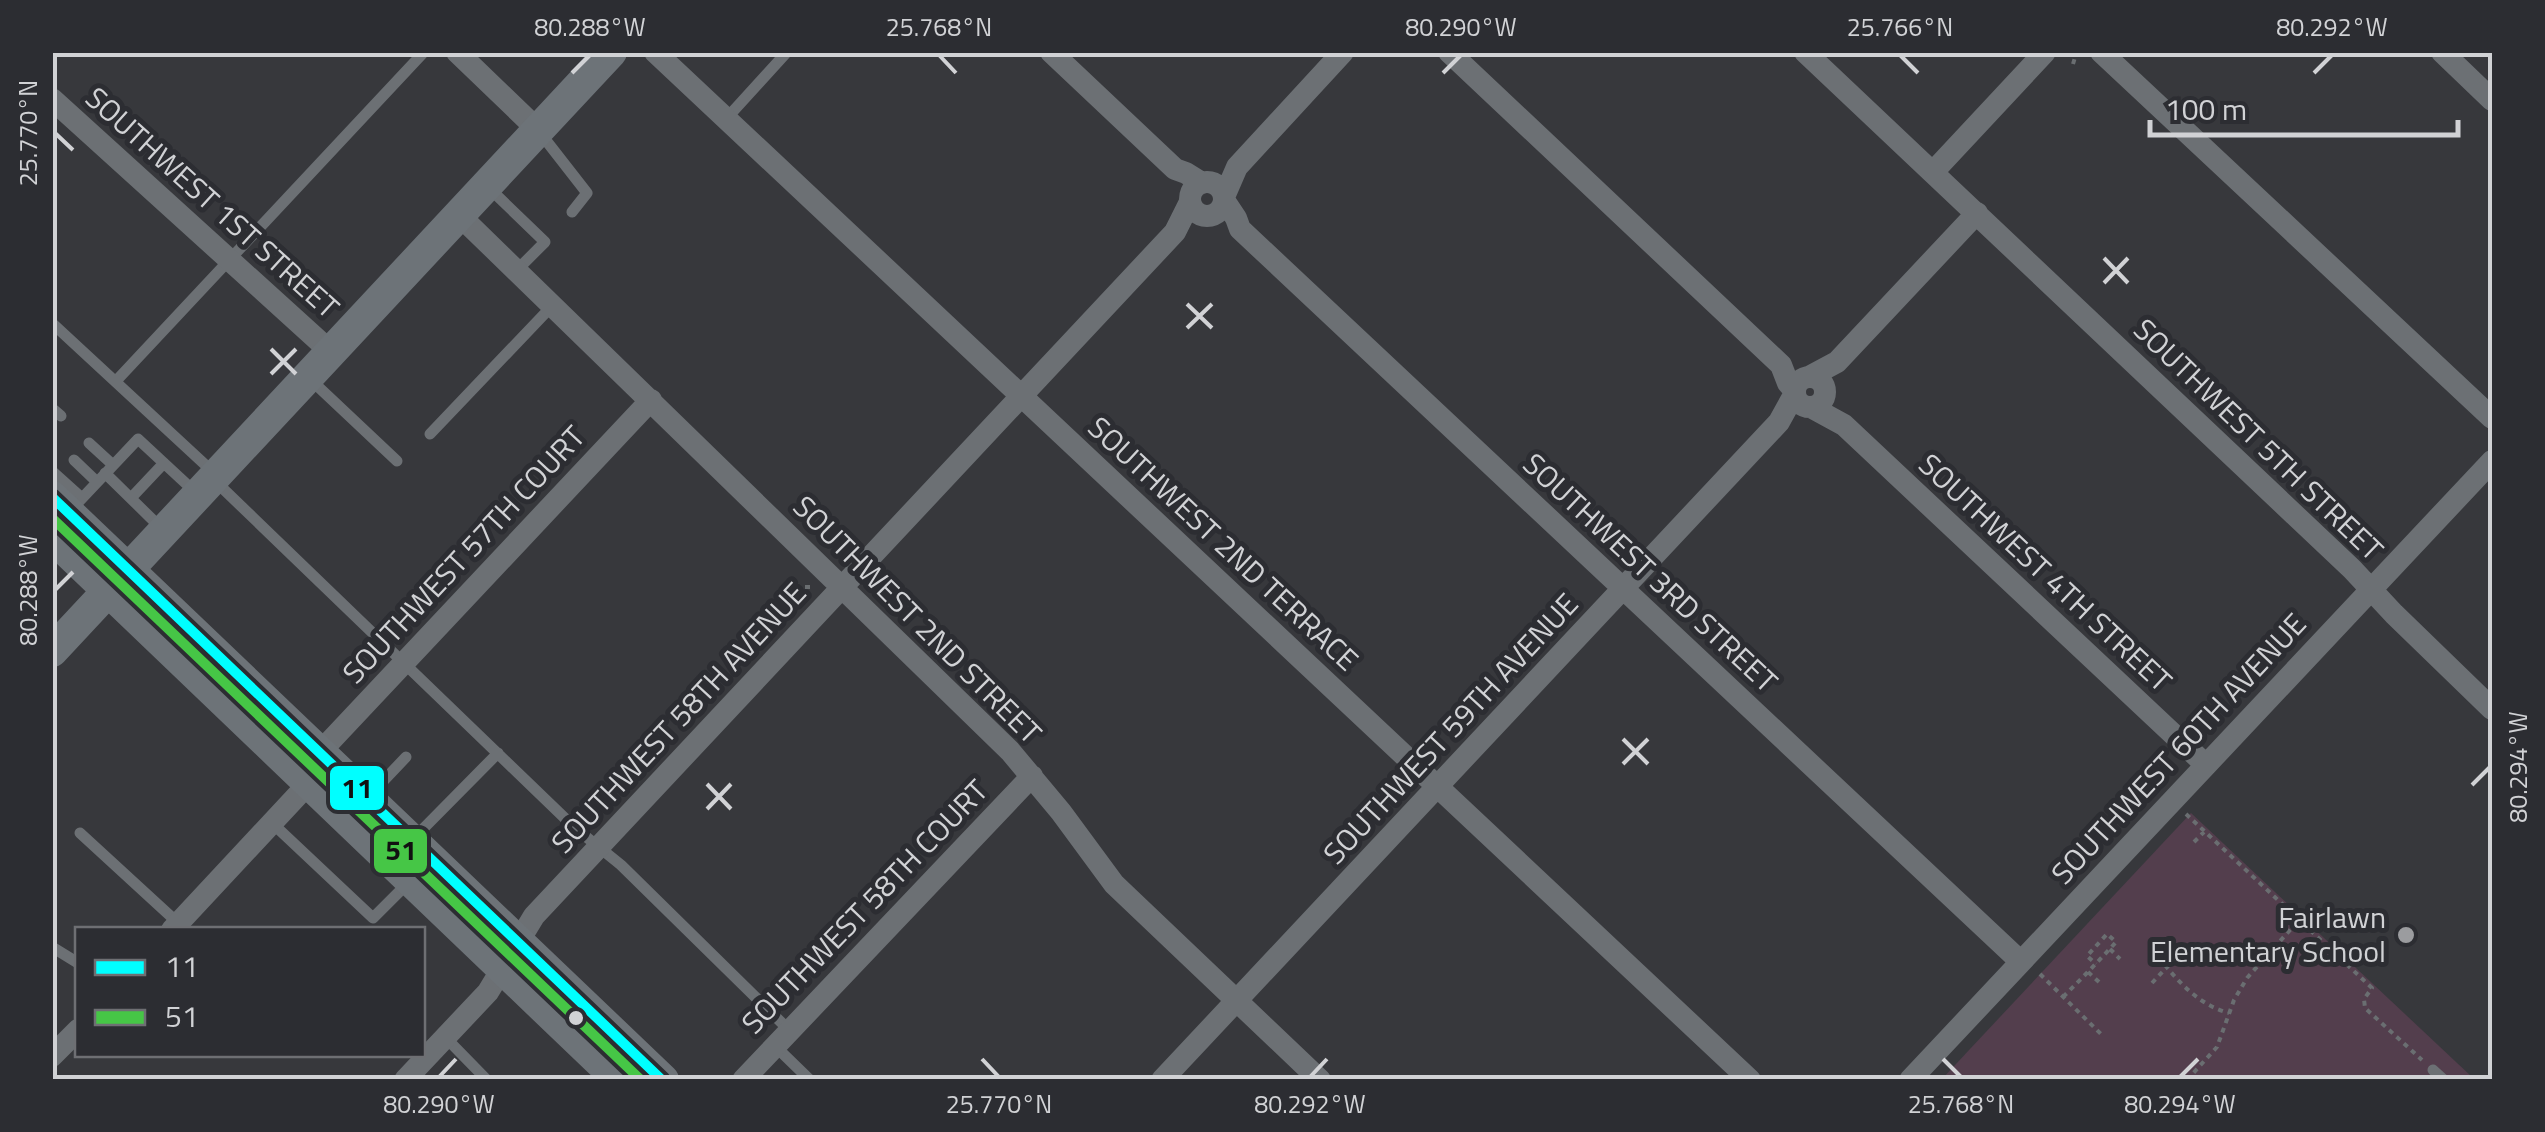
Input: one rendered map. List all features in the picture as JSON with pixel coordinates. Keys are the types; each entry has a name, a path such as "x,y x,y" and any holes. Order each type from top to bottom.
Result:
{"main road":[{"path":"52,651 611,52"},
{"path":"64,511 118,579 310,782 411,880 511,955 662,1080"},
{"path":"118,579 321,751 412,840 618,1080"}],"street":[{"path":"457,52 538,130"},
{"name":"SOUTHWEST 2ND TERRACE","path":"655,52 1750,1080"},
{"name":"SOUTHWEST 3RD STREET","path":"1051,52 1207,199 1236,218 1240,229 2029,966"},
{"name":"SOUTHWEST 58TH AVENUE","path":"405,1080 488,992 534,916 1175,232 1186,229 1207,199 1218,173 1237,168 1344,52"},
{"name":"SOUTHWEST 4TH STREET","path":"1448,52 1781,365 1788,382 1809,392 1844,424 2206,765"},
{"name":"SOUTHWEST 5TH STREET","path":"1805,52 2352,569 2492,708"},
{"path":"1933,172 2045,52"},
{"path":"2101,52 2492,418"},
{"path":"2442,52 2492,100"},
{"name":"SOUTHWEST 1ST STREET","path":"52,99 331,352"},
{"name":"SOUTHWEST 59TH AVENUE","path":"1162,1080 1783,419 1790,419 1819,370 1837,362 1977,213"},
{"name":"SOUTHWEST 2ND STREET","path":"458,215 997,738 1032,776 1114,884 1320,1080"},
{"name":"SOUTHWEST 57TH COURT","path":"321,751 651,400"},
{"name":"SOUTHWEST 60TH AVENUE","path":"1910,1080 2029,966 2206,765 2492,461"},
{"name":"SOUTHWEST 58TH COURT","path":"743,1080 1032,776"},
{"path":"175,926 310,782"},
{"path":"52,1056 75,1033"}],"lane":[{"path":"116,381 424,52"},
{"path":"726,118 788,52"},
{"path":"538,130 587,192 572,212"},
{"path":"486,185 549,236 516,271"},
{"path":"430,434 552,306"},
{"path":"52,323 116,381 209,482 574,827 621,865 782,1038 810,1080"},
{"path":"308,377 396,462"},
{"path":"52,471 64,511 138,438 164,463 209,482"},
{"path":"89,444 105,473 164,530"},
{"path":"74,460 105,473"},
{"path":"130,498 164,463"},
{"path":"412,840 498,753"},
{"path":"368,797 406,757"},
{"path":"271,822 373,918 411,880"},
{"path":"80,833 175,926"},
{"path":"52,947 75,961"},
{"path":"444,1037 487,1080"},
{"path":"2434,1070 2444,1080"}],"path":[{"path":"2073,64 2076,54"},
{"path":"796,587 816,587"},
{"path":"2186,814 2372,988 2364,1000 2368,1012 2434,1070"},
{"path":"2194,842 2204,832"},
{"path":"2186,1080 2216,1047 2242,985 2299,920"},
{"path":"2064,997 2096,964 2116,942 2108,934 2088,956 2096,964"},
{"path":"2110,948 2120,960"},
{"path":"2029,966 2104,1037"},
{"path":"2152,983 2166,966 2200,1000 2228,1013"},
{"path":"2088,972 2098,982"}],"shaded area":[{"path":"2191,813 2472,1077 2470,1080 1941,1080"}],"transit line":[{"name":"11","path":"52,497 662,1080"},
{"name":"51","path":"52,518 641,1080"}],"place":[{"name":"Fairlawn Elementary School","path":"2406,935"}]}
